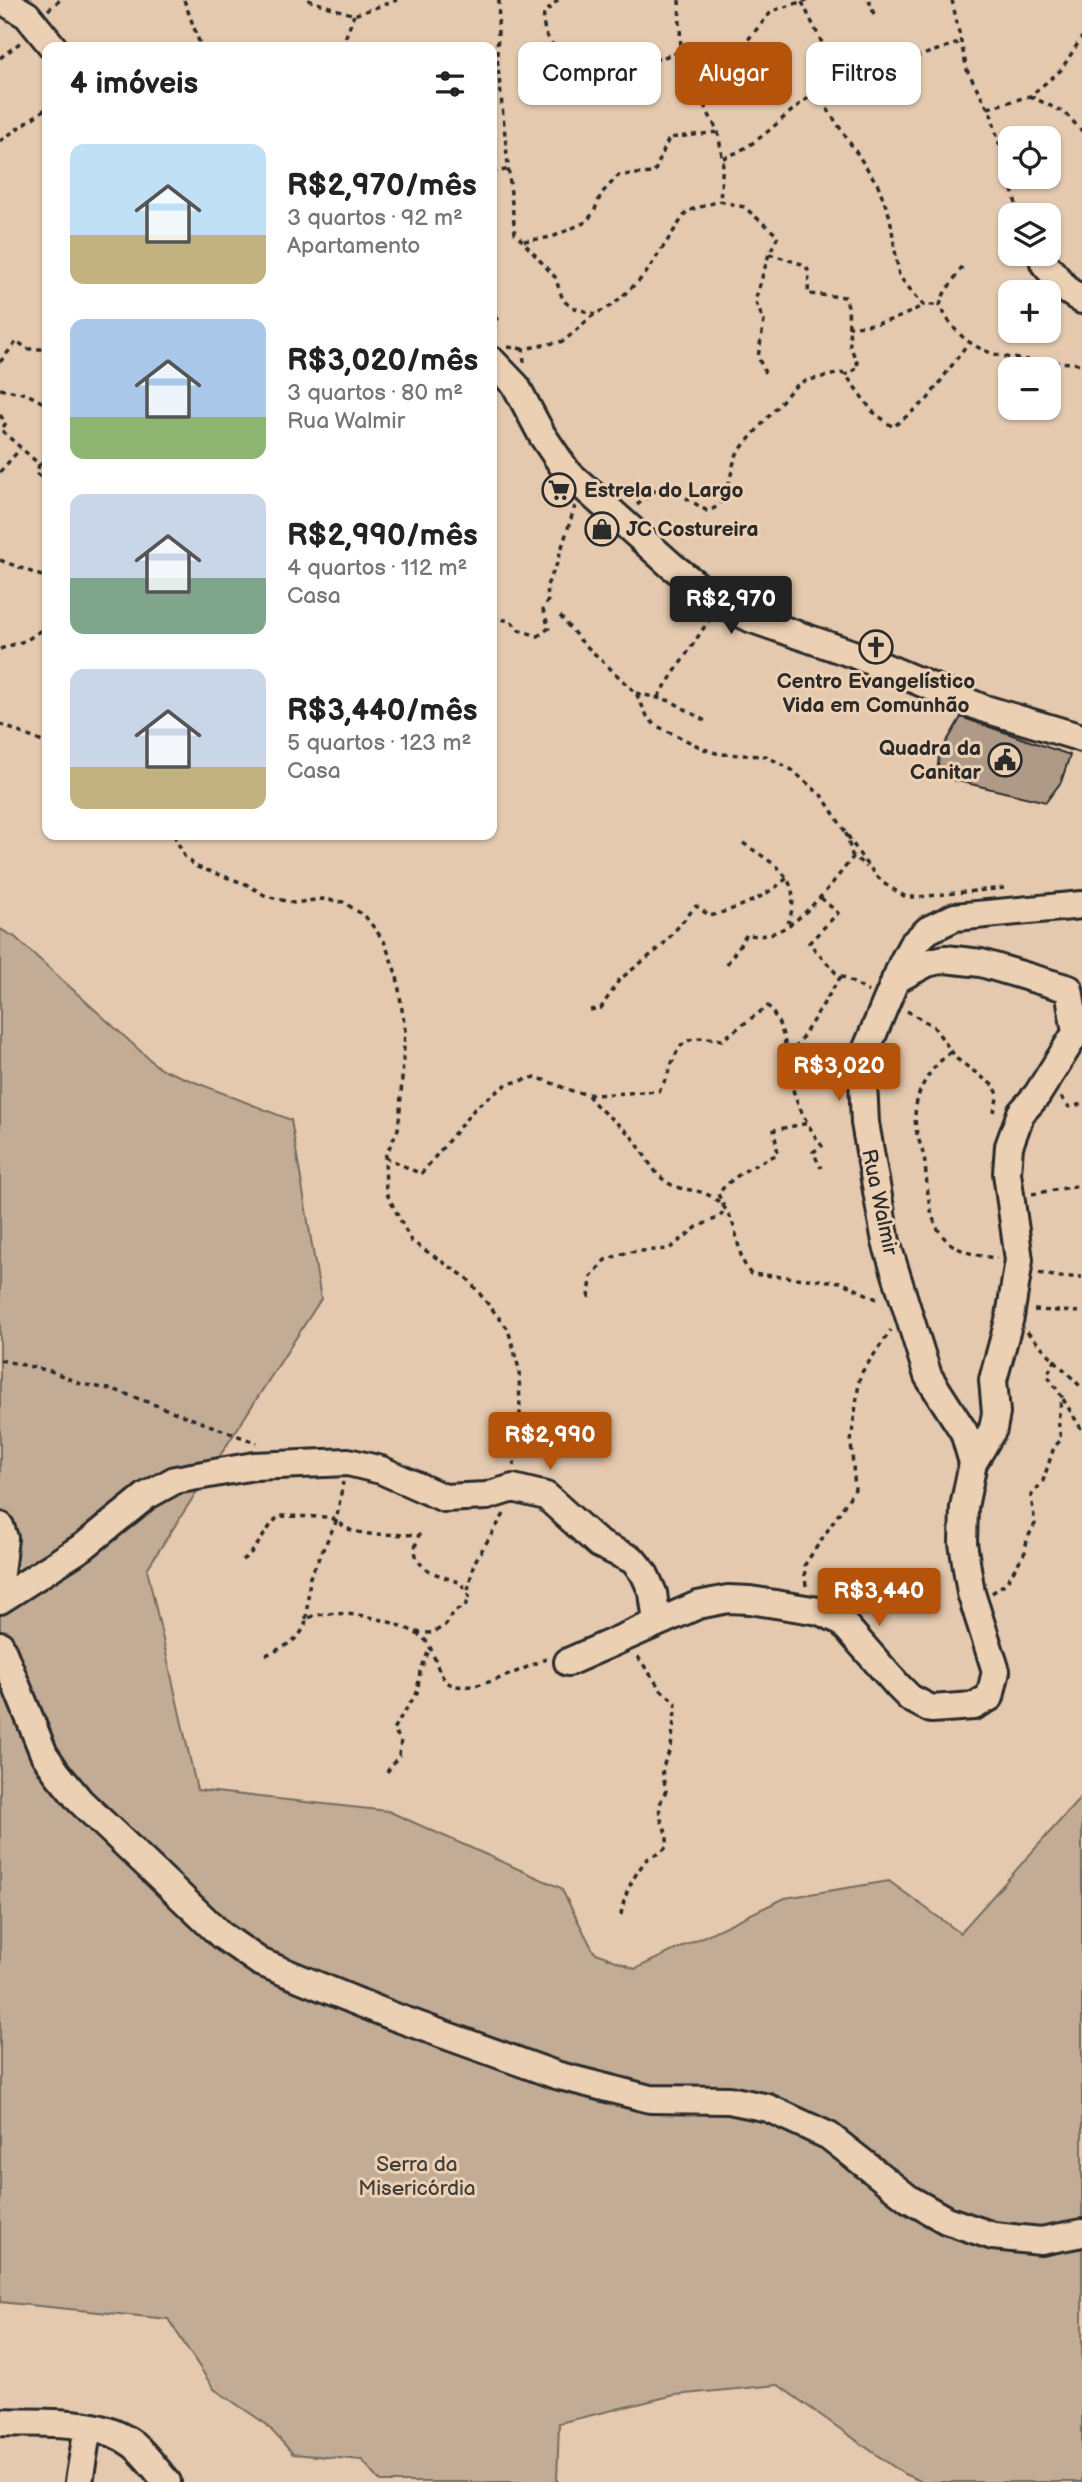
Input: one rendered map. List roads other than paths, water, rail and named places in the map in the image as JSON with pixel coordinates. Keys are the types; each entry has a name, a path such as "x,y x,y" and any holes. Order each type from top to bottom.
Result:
{"street":[{"path":"2,0 27,15 49,42"},
{"path":"1047,266 1068,291 1082,300"},
{"path":"497,366 512,380 556,459 583,488 672,566 720,603 752,620 856,655 982,708 1082,738"},
{"name":"Rua Walmir","path":"973,1464 964,1432 928,1376 903,1311 886,1242 862,1104 862,1060 912,945 942,920 1082,905"},
{"path":"568,1662 698,1605 728,1599 819,1611 841,1621 873,1661 910,1698 941,1711 982,1703 990,1697 995,1685 992,1653 971,1593 963,1543 964,1507 973,1464 993,1429 996,1413 993,1380 1010,1314 1018,1266 1007,1161 1015,1125 1076,1033 1069,989 981,963 945,959 927,963 889,994"},
{"path":"0,1600 84,1546 146,1496 175,1480 254,1466 348,1462 381,1470 444,1498 487,1496 513,1488 546,1496 599,1544 633,1560 645,1575 653,1593 657,1622"},
{"path":"0,1526 4,1538 0,1573"},
{"path":"0,1645 44,1754 57,1773 80,1801 221,1935 260,1962 358,2003 556,2075 650,2099 729,2100 768,2108 829,2136 909,2199 946,2220 993,2236 1041,2241 1082,2233"},
{"path":"0,2422 88,2426 115,2434 134,2446 167,2482"},
{"path":"79,2482 88,2426"}],"place":[{"name":"Estrela do Largo","path":"559,490"},
{"name":"JC Costureira","path":"602,529"},
{"name":"Centro Evangelístico Vida em Comunhão","path":"876,647"},
{"name":"Quadra da Canitar","path":"1005,760"}],"park label":[{"name":"Serra da Misericórdia","path":"417,2176"}]}
